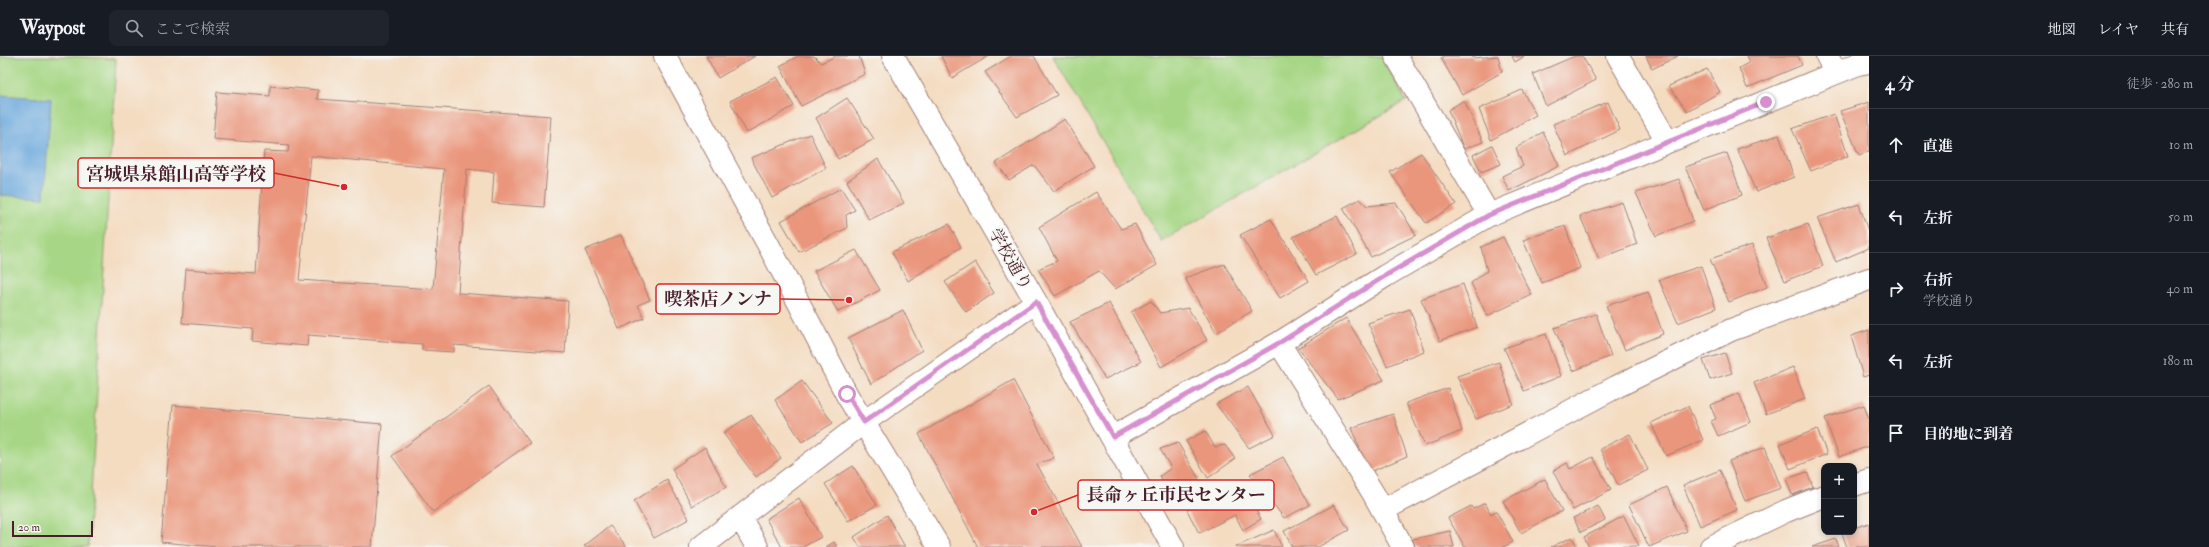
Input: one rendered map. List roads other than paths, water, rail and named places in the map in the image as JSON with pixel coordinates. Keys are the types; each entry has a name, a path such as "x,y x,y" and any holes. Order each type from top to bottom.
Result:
{"street":[{"path":"665,56 769,246 847,394 939,547"},
{"name":"学校通り","path":"892,56 1036,302 1113,437 1173,547"},
{"path":"1396,56 1489,215"},
{"path":"1618,56 1667,141"},
{"path":"1113,437 1279,343 1385,276 1489,215 1667,141 1832,65 1869,62"},
{"path":"1383,510 1610,390 1731,330 1869,279"},
{"path":"701,547 864,422 1036,302"},
{"path":"1279,343 1383,510 1403,547"},
{"path":"1857,484 1869,480"},
{"path":"1711,547 1786,511 1821,497"},
{"path":"740,517 757,547"}],"water":[{"path":"0,95 51,99 44,198 0,195"}],"place":[{"name":"宮城県泉館山高等学校","path":"344,187"},
{"name":"喫茶店ノンナ","path":"849,300"},
{"name":"長命ヶ丘市民センター","path":"1034,512"}]}
